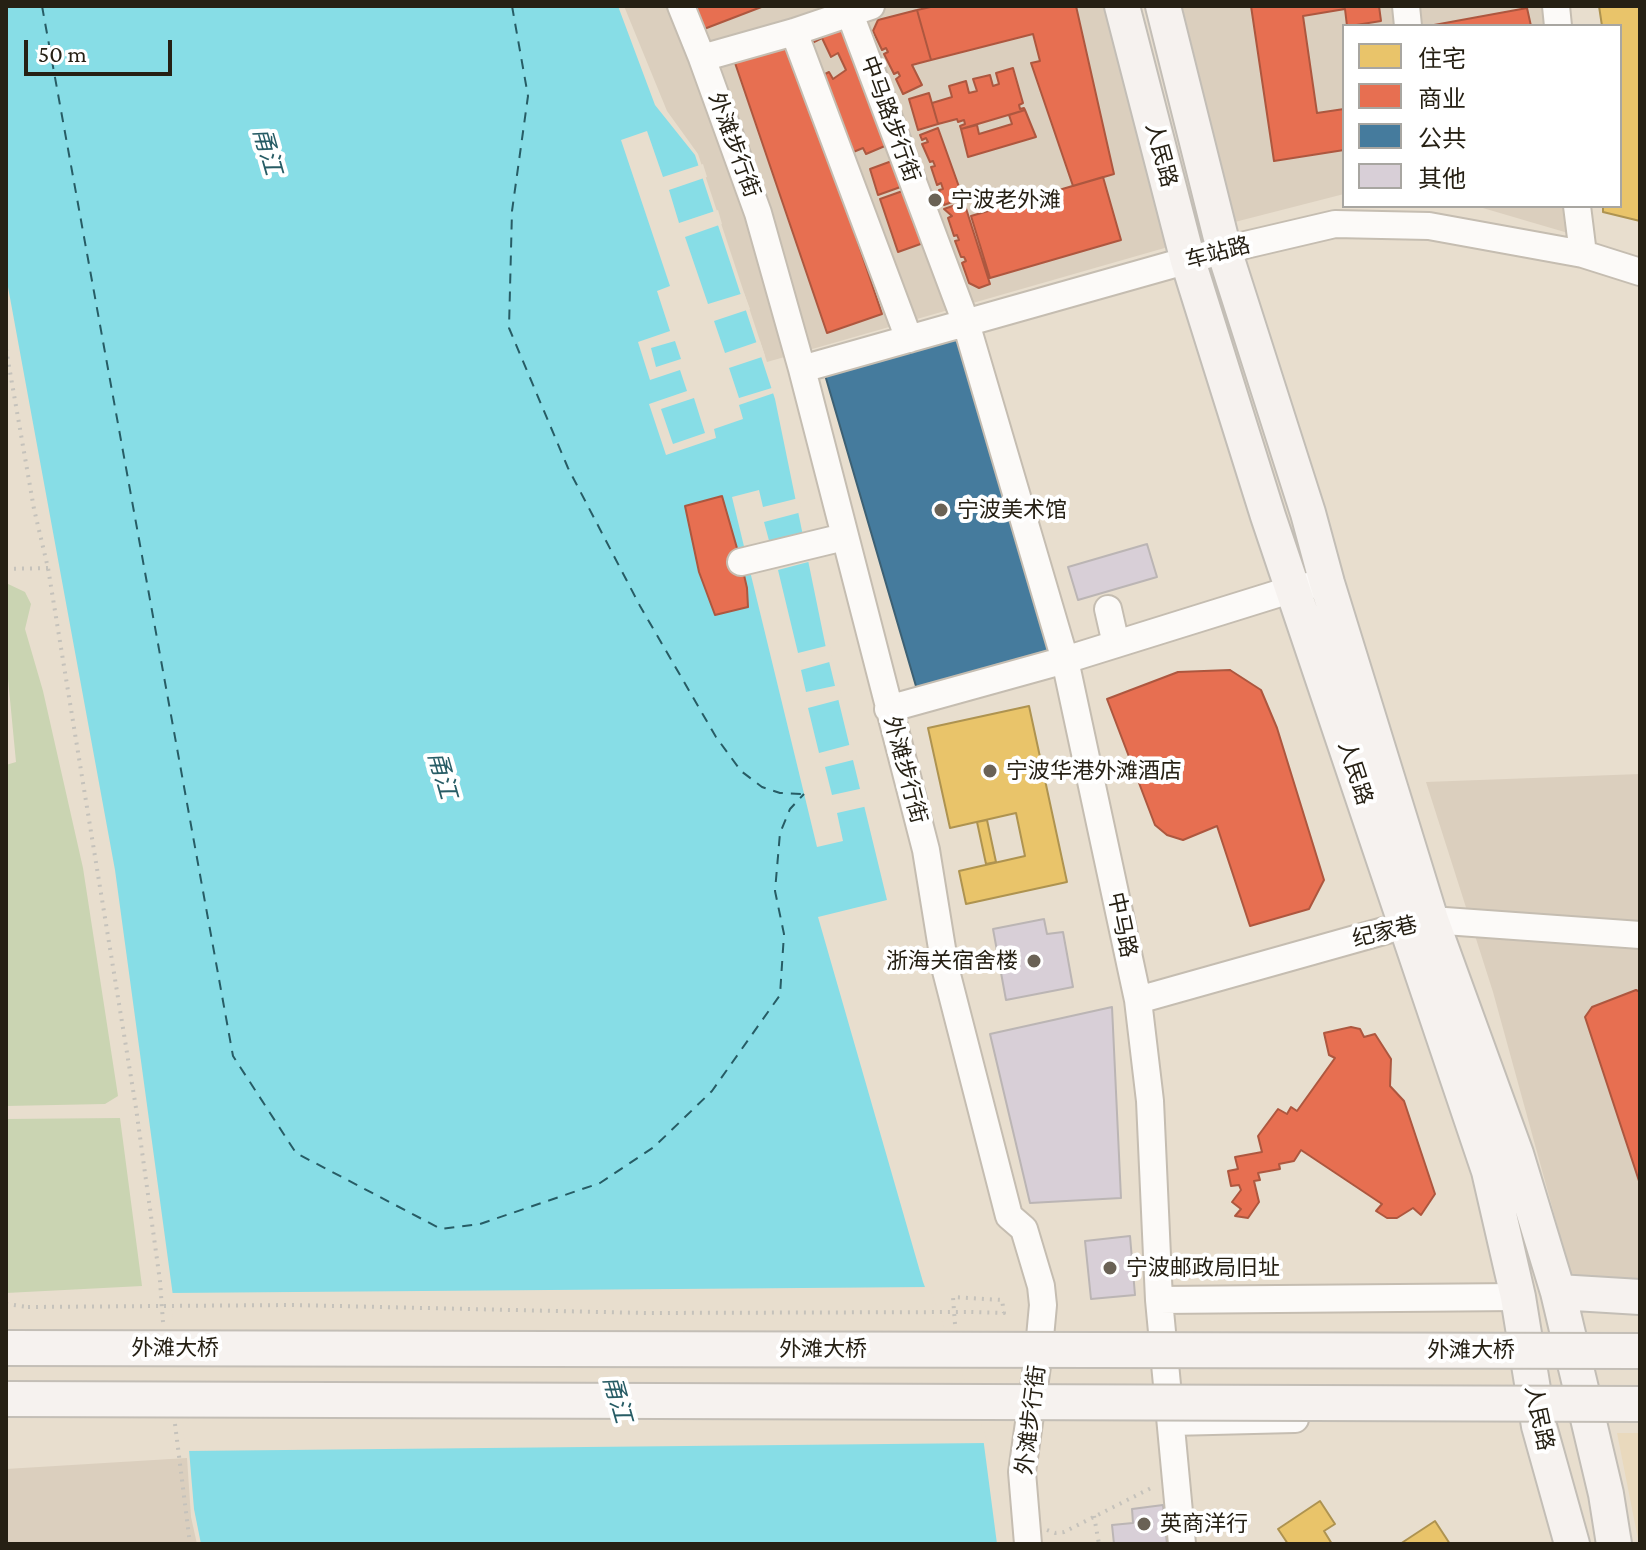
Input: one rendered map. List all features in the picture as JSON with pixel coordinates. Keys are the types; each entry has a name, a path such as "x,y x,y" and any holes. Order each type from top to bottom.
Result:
{"main road":[{"name":"人民路","path":"1122,6 1188,261 1293,589 1418,923 1516,1154 1558,1292 1606,1494 1614,1544"},
{"name":"人民路","path":"1163,6 1224,250 1308,513 1418,923 1489,1171 1518,1297 1536,1412 1572,1544"},
{"path":"1558,1292 1640,1297"},
{"name":"外滩大桥","path":"6,1348 1640,1351"},
{"path":"6,1399 1640,1404"},
{"path":"1588,1419 1640,1418"}],"street":[{"name":"外滩步行街","path":"681,6 758,213 802,369 926,850 945,967 1009,1216 1024,1229 1041,1286 1043,1305 1038,1359 1022,1472 1027,1533"},
{"path":"702,58 794,32 856,8"},
{"name":"中马路步行街","path":"856,8 966,323"},
{"path":"794,32 909,339"},
{"path":"1577,208 1583,254"},
{"name":"车站路","path":"802,369 1224,250 1335,224 1428,216 1583,254 1640,272"},
{"name":"中马路","path":"966,323 1065,660 1138,1000 1150,1101 1159,1300 1182,1544"},
{"path":"741,562 844,537"},
{"path":"888,709 1065,660 1293,589 1327,583"},
{"path":"1108,609 1116,644"},
{"name":"纪家巷","path":"1138,1000 1418,923 1640,935"},
{"path":"1159,1300 1518,1297"},
{"path":"1171,1422 1536,1412"}],"path":[{"path":"6,349 34,509 48,568 143,1154 164,1335"},
{"path":"6,569 48,568"},
{"path":"6,1304 28,1307 293,1305 645,1313 971,1312"},
{"path":"174,1414 190,1544"},
{"path":"1027,1533 1064,1532 1176,1476"},
{"path":"1094,1516 1099,1544"}],"shaded area":[{"name":"宁波老外滩","path":"624,6 1110,6 1168,247 767,362 698,154 667,111"},
{"path":"1170,6 1544,6 1546,24 1342,24 1342,195 1227,224"},
{"path":"1483,208 1565,208 1568,233"},
{"path":"1640,774 1640,1286 1573,1283 1493,992 1426,782"},
{"path":"1617,1433 1640,1433 1640,1544 1639,1544"},
{"path":"187,1458 191,1517 197,1544 6,1544 6,1469"}],"green space":[{"path":"6,583 25,592 31,604 25,629 43,691 83,868 118,1096 105,1104 6,1106 6,765 16,762 6,658"},
{"path":"120,1118 142,1286 6,1293 6,1119"}],"water":[{"name":"甬江","path":"6,6 618,6 655,105 695,155 775,399 827,653 887,900 818,917 923,1282 983,1437 997,1544 201,1544 194,1509 181,1355 115,870 6,276"}],"pier":[{"path":"647,131 663,177 703,164 707,177 669,190 679,223 718,210 722,224 685,237 708,304 744,293 750,309 714,321 725,353 760,341 765,356 729,368 739,398 775,387 777,392 739,405 743,419 714,429 716,438 666,455 649,404 687,391 680,370 650,380 638,342 670,331 657,291 670,286 621,140","holes":["675,341 681,359 656,367 651,348","694,398 705,433 673,444 661,409"]},
{"path":"759,490 763,507 799,498 802,512 764,522 771,548 808,539 812,561 778,570 798,653 830,645 833,661 801,670 806,692 839,685 842,699 808,708 819,753 853,744 857,759 825,767 832,795 864,788 868,806 837,813 843,841 817,847 732,497"},
{"path":"929,1287 988,1443 185,1451 178,1355 169,1293"}],"building: 住宅":[{"path":"1599,6 1640,6 1640,221 1603,212 1603,208 1622,208 1622,24 1602,24"},
{"name":"宁波华港外滩酒店","path":"1029,706 1067,882 966,904 959,871 1025,856 1016,813 950,828 928,728"},
{"path":"987,820 996,862 986,864 977,822"},
{"path":"1320,1501 1335,1524 1324,1531 1332,1544 1288,1544 1278,1529"},
{"path":"1435,1521 1450,1544 1400,1544"}],"building: 商业":[{"path":"695,6 764,6 704,29"},
{"path":"935,6 1076,6 1114,174 1073,186 1031,63 1040,61 1033,34 931,60 917,10"},
{"path":"1251,6 1379,6 1381,21 1362,24 1347,24 1345,9 1303,16 1317,113 1342,109 1342,150 1274,161"},
{"path":"1527,8 1531,24 1439,24"},
{"path":"917,10 931,60 912,65 922,85 903,94 896,79 900,76 898,72 894,74 884,54 888,52 886,48 882,50 873,31 878,20"},
{"path":"842,28 867,77 860,80 892,143 866,154 863,148 846,155 819,77 829,72 833,79 846,70 838,53 831,57 822,38 810,44 807,38"},
{"path":"790,41 882,314 827,333 734,60"},
{"path":"1013,68 1023,103 1019,105 1020,109 1025,110 961,129 964,120 938,124 932,103 952,97 949,86 966,81 969,93 977,91 973,79 990,75 993,86 999,84 996,73"},
{"path":"929,93 938,124 918,130 909,99"},
{"path":"1025,110 1036,137 968,157 961,129 977,125 979,134 1012,124 1009,115"},
{"path":"938,128 963,198 944,205 939,190 943,189 941,183 937,185 931,167 935,166 922,144 928,142 926,138 922,140 920,135"},
{"path":"900,158 909,184 878,195 870,169"},
{"path":"1103,177 1121,240 990,278 971,216"},
{"path":"911,188 929,241 898,252 880,199"},
{"path":"964,202 990,284 979,288 969,283 962,263 966,261 961,257 955,241 959,240 957,235 954,236 948,218 952,216 944,209"},
{"path":"722,496 741,562 748,607 715,615 699,572 685,506"},
{"path":"1230,670 1261,690 1277,728 1324,880 1309,909 1250,926 1217,826 1183,840 1167,835 1155,825 1107,699 1178,672"},
{"path":"1636,990 1640,992 1640,1184 1585,1017 1592,1007"},
{"path":"1351,1027 1360,1029 1364,1037 1375,1034 1391,1059 1390,1086 1404,1101 1435,1194 1421,1215 1413,1208 1397,1218 1387,1218 1376,1211 1382,1204 1301,1150 1294,1161 1279,1164 1280,1169 1258,1173 1260,1180 1254,1181 1259,1202 1248,1218 1235,1216 1241,1209 1232,1202 1241,1190 1239,1185 1231,1186 1228,1171 1238,1169 1235,1157 1262,1152 1258,1136 1278,1109 1287,1114 1291,1107 1297,1111 1335,1058 1329,1055 1324,1033"}],"building: 公共":[{"name":"宁波美术馆","path":"964,327 1059,651 918,693 823,368"}],"building: 其他":[{"path":"1147,544 1157,577 1078,600 1068,567"},
{"name":"浙海关宿舍楼","path":"1044,919 1047,934 1063,932 1073,987 1006,1000 993,929"},
{"path":"1112,1007 1121,1198 1030,1203 990,1034"},
{"name":"宁波邮政局旧址","path":"1130,1236 1135,1295 1091,1299 1085,1241"},
{"name":"英商洋行","path":"1163,1505 1167,1544 1114,1544 1112,1525 1133,1523 1132,1509"}],"ferry route":[{"path":"42,6 233,1056 296,1153 441,1229 480,1224 600,1183 654,1147 712,1091 780,995 784,934 775,891 780,833 790,809 804,794"},
{"path":"512,6 528,96 512,211 509,328 568,468 640,606 716,737 741,771 762,787 780,793 803,794"}],"place":[{"name":"宁波老外滩","path":"935,200"},
{"name":"宁波美术馆","path":"941,510"},
{"name":"宁波华港外滩酒店","path":"990,771"},
{"name":"浙海关宿舍楼","path":"1034,961"},
{"name":"宁波邮政局旧址","path":"1110,1268"},
{"name":"英商洋行","path":"1144,1524"}]}
